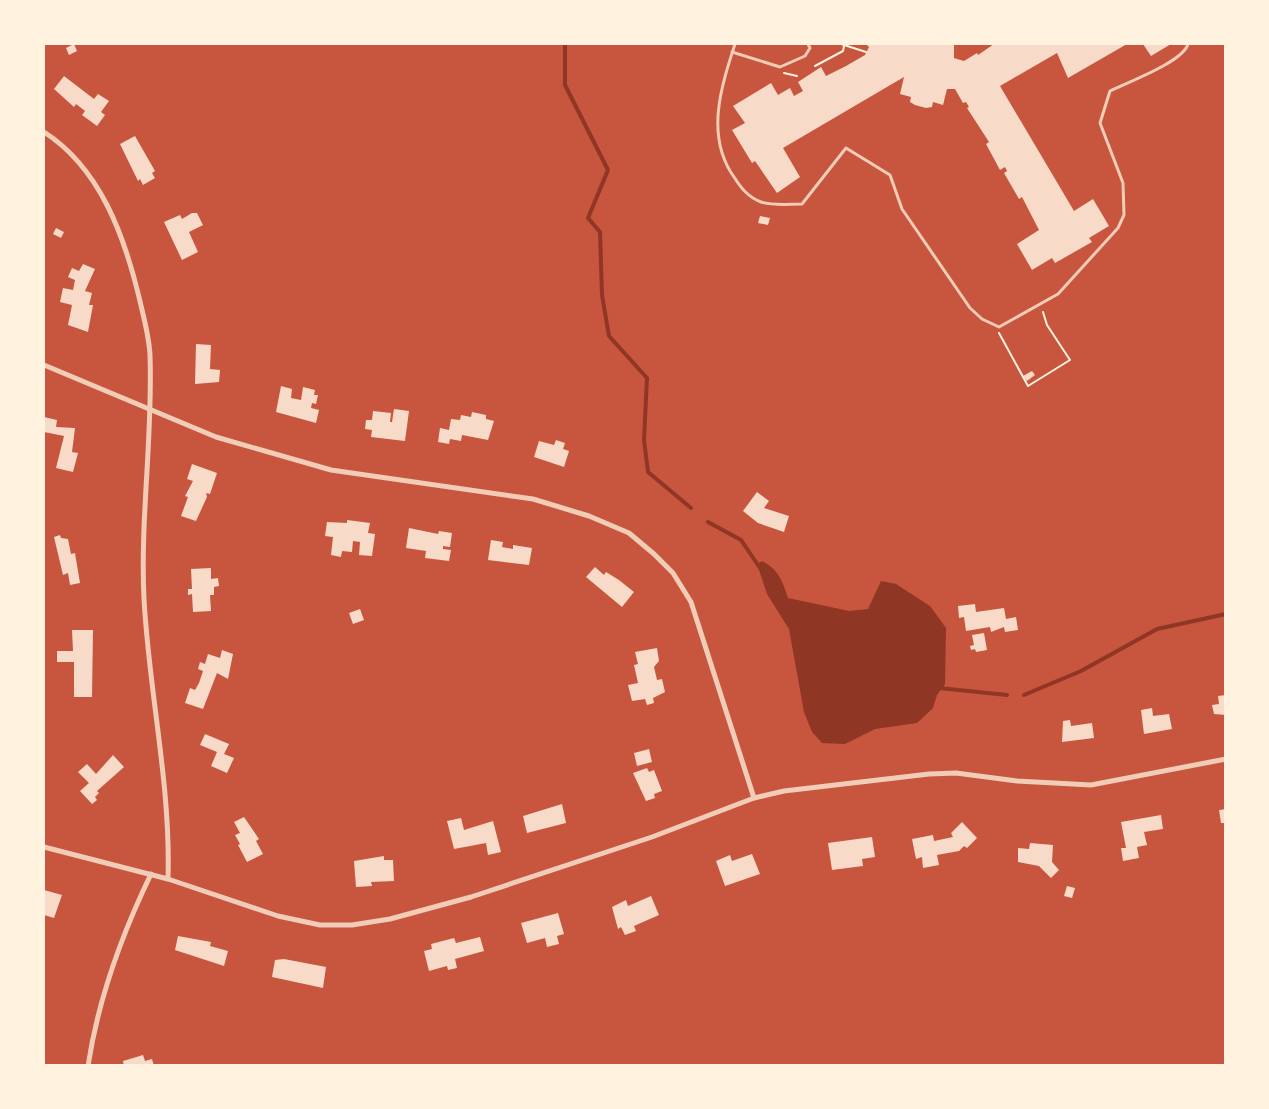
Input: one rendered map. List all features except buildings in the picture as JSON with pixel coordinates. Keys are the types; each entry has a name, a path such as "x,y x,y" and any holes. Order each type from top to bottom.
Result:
{"street":[{"path":"44,132 69,154 90,178 110,209 128,251 150,353 143,544 144,599 170,834 168,879"},
{"path":"44,365 216,437 331,470 533,499 589,516 629,533 673,573 691,602 754,798"},
{"path":"44,847 168,879 278,916 320,925 352,925 390,919 482,893 652,837 754,798 795,789 956,773 1017,782 1091,785 1226,759"},
{"path":"88,1065 93,1036 128,922 151,874"}],"lane":[{"path":"735,44 721,87 717,125 727,168 750,197 770,204 802,204 846,148 890,175 902,209 970,309 982,319 999,327 1058,294 1118,228 1124,215 1123,183 1100,123 1110,91 1169,62 1187,49 1188,44"},
{"path":"732,52 780,67 806,56 810,48 808,44"}],"path":[{"path":"814,66 843,51 843,45 866,52"},
{"path":"999,327 999,335 1028,386 1070,360 1047,325 1041,305"}],"shaded area":[{"path":"762,561 779,576 788,598 849,611 868,609 881,581 896,584 930,606 946,628 945,684 937,695 933,708 917,723 875,729 845,744 822,743 812,732 804,712 789,629 767,594 757,564"}],"waterway":[{"path":"565,44 565,85 608,170 588,218 600,232 602,295 609,336 647,378 644,440 648,472 691,508"},
{"path":"708,522 741,540 760,568"},
{"path":"1024,695 1081,671 1157,629 1226,614"},
{"path":"939,688 1007,695"}]}
